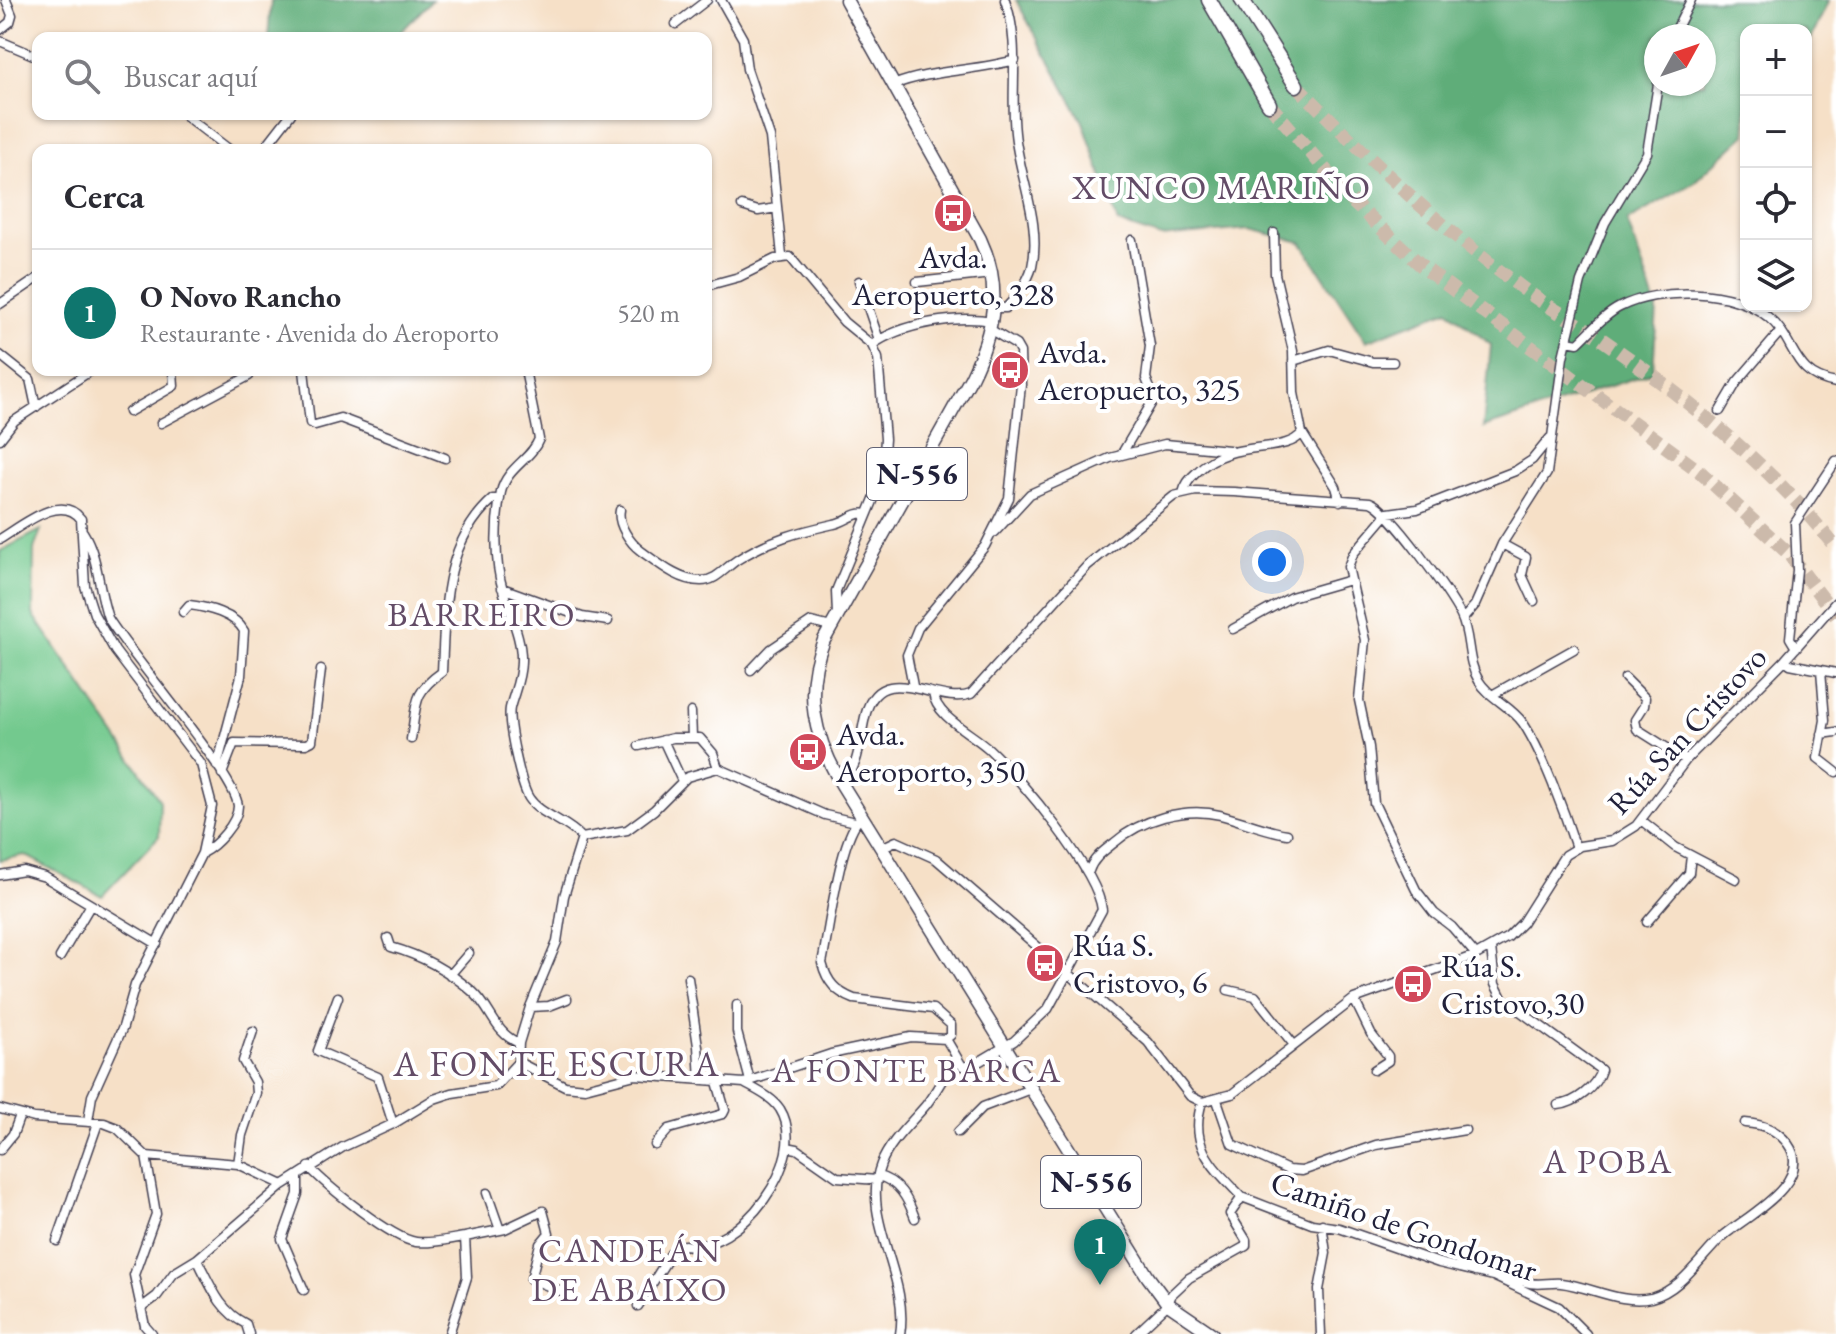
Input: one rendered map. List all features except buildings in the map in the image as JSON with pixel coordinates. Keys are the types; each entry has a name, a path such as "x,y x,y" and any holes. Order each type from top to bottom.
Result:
{"highway":[{"path":"1209,0 1269,104"},
{"path":"1242,0 1296,85"}],"main road":[{"name":"N-556","path":"846,0 973,225 992,274 993,320 971,378 817,656 812,704 820,741 858,820 881,848 1168,1304 1212,1334"}],"street":[{"path":"0,30 10,22 12,15 6,0"},
{"path":"676,24 707,0"},
{"path":"721,0 743,39 747,69 770,137 782,256"},
{"path":"876,343 946,320 993,320 1021,289 1032,269 1034,247 1015,133 1015,38 1005,0"},
{"path":"1679,24 1691,0"},
{"path":"0,41 32,54"},
{"path":"893,85 921,76 957,73 1015,60"},
{"path":"1463,619 1475,605 1502,544 1547,473 1567,341 1581,282 1605,223 1647,153 1656,96"},
{"path":"194,120 223,144"},
{"path":"268,144 286,120"},
{"path":"742,206 758,211 777,208"},
{"path":"1274,233 1275,274 1293,361 1294,393 1302,433 1336,487 1340,501"},
{"path":"1120,456 1154,399 1146,378 1150,346 1132,240"},
{"path":"712,284 739,277 782,256 798,262 844,322 876,343"},
{"path":"917,282 992,274"},
{"path":"751,670 771,649 811,622 834,621 836,591 878,489 885,439 878,358 859,281"},
{"path":"0,304 32,282"},
{"path":"1567,341 1578,343 1619,307 1655,294 1718,296 1770,318 1803,368 1812,375 1836,383"},
{"path":"985,546 1009,498 1021,385 1020,352 993,320"},
{"path":"1720,411 1737,382 1780,332"},
{"path":"1293,361 1329,350 1373,362 1393,362"},
{"path":"0,355 30,379 36,407"},
{"path":"0,439 14,421 83,376"},
{"path":"129,412 174,386 173,376"},
{"path":"161,423 249,376"},
{"path":"305,376 310,423 340,418 445,458"},
{"path":"526,376 539,439 536,448 510,472 500,499 497,568 521,651 519,684 510,708 524,788 535,804 572,825 582,838"},
{"path":"913,686 907,655 918,628 1030,494 1120,456 1165,444 1229,450 1282,444 1297,439 1302,433"},
{"path":"1476,955 1416,890 1379,819 1359,700 1365,640 1348,567 1353,554 1388,513 1417,509 1515,471 1532,460 1550,438"},
{"path":"841,783 853,773 866,711 874,697 895,686 913,686 957,698 971,694 1087,566 1151,512 1183,493 1199,469 1229,450"},
{"path":"1796,648 1790,638 1797,570 1795,523 1836,461"},
{"path":"881,848 896,841 936,859 1148,1042 1182,1089 1202,1102 1232,1094 1354,999 1476,955 1491,948 1522,923 1557,865 1576,848 1533,740 1514,711 1481,684 1469,659 1463,619 1388,513 1370,502 1234,492 1183,493"},
{"path":"411,739 420,691 430,678 442,672 440,645 455,551 476,514 493,499 500,499"},
{"path":"0,539 59,507 75,511 81,519 83,532 85,586 103,633 205,773 212,806 202,853 135,985 123,1027 105,1059 92,1096 93,1122 57,1241"},
{"path":"620,510 618,518 631,542 677,575 700,581 710,580 735,561 788,533 835,524 860,512 867,514"},
{"path":"83,532 94,548 100,597 108,618 220,770 238,809 215,845 202,853"},
{"path":"1502,544 1526,557 1522,575 1534,601"},
{"path":"1233,629 1291,597 1350,580"},
{"path":"502,588 582,617 608,621"},
{"name":"Rúa San Cristovo","path":"1576,848 1620,838 1641,820 1686,760 1785,660 1836,602"},
{"path":"183,612 189,605 202,606 234,620 244,631 241,676 220,770"},
{"path":"1492,695 1574,649"},
{"path":"1785,660 1790,664 1836,673"},
{"path":"220,770 234,743 306,744 312,741 321,670"},
{"path":"1821,670 1825,720 1818,758 1836,772"},
{"path":"1625,678 1645,698 1644,706 1635,720 1637,729 1686,760"},
{"path":"933,693 934,702 943,712 1009,770 1058,829 1077,860 1089,871 1102,910 1048,1009 1006,1045 970,1067 962,1066 955,1058 946,1039"},
{"path":"691,712 692,737"},
{"path":"1822,734 1836,732"},
{"path":"518,1062 565,1086 585,1088 635,1075 747,1082 831,1054 911,1037 946,1039 951,1035 947,1017 933,1009 854,999 842,994 825,975 822,963 845,841 858,820 825,815 718,768 707,744 692,737 639,746"},
{"path":"663,740 682,781"},
{"path":"582,838 627,830 637,825 682,781 718,768"},
{"path":"1089,871 1095,859 1131,829 1179,815 1218,814 1246,825 1287,834"},
{"path":"1641,820 1691,856 1736,879"},
{"path":"141,1308 157,1296 174,1273 197,1259 281,1190 283,1185 309,1167 452,1093 496,1086 518,1062 519,1043 530,1007 557,942 564,896 582,838"},
{"path":"1647,922 1689,873 1691,856"},
{"path":"0,875 24,871 38,874 157,944"},
{"path":"60,957 90,906"},
{"path":"388,938 391,947 432,961 473,992 503,1034 519,1043"},
{"path":"1491,948 1495,984 1502,998 1515,1011 1601,1070 1593,1085 1572,1101 1558,1105"},
{"path":"450,975 469,953"},
{"path":"688,978 700,1080"},
{"path":"1228,990 1255,996 1294,1045"},
{"path":"338,997 318,1051 378,1077 393,1124"},
{"path":"530,1007 549,1006 567,999"},
{"path":"1354,999 1371,1034 1388,1056 1388,1061 1374,1070"},
{"path":"638,1306 672,1252 684,1245 701,1248 723,1239 741,1226 779,1173 787,1147 781,1110 773,1100 747,1082 737,1032 737,1005"},
{"path":"238,1164 242,1135 256,1093 255,1082 243,1061 253,1031"},
{"path":"900,1334 899,1288 885,1246 877,1178 891,1145 934,1094 955,1058"},
{"path":"655,1145 669,1129 723,1114 725,1110 717,1082"},
{"path":"958,1132 983,1107 1033,1088"},
{"path":"1217,1100 1232,1144 1295,1171 1376,1145 1465,1130"},
{"name":"Camiño de Gondomar","path":"1202,1102 1197,1116 1200,1146 1217,1174 1242,1197 1308,1223 1322,1224 1493,1276 1550,1302 1586,1334"},
{"path":"0,1109 20,1115 93,1122 117,1128 146,1156 156,1214 134,1275 145,1326 152,1334"},
{"path":"0,1150 13,1134 20,1115"},
{"path":"1475,1272 1485,1267 1526,1283 1556,1282 1639,1299 1667,1290 1731,1229 1771,1203 1791,1172 1793,1157 1789,1145 1778,1133 1745,1123"},
{"path":"787,1147 797,1149 837,1177 890,1180 907,1197 915,1218"},
{"path":"146,1156 238,1164 283,1185"},
{"path":"309,1167 333,1193 406,1239 421,1242 500,1230 543,1211 549,1233 540,1244 531,1279 563,1292"},
{"path":"298,1177 298,1194 282,1239 304,1290"},
{"path":"487,1193 500,1230"},
{"name":"Camiño de Gondomar","path":"1168,1304 1172,1294 1189,1278 1246,1246 1246,1240 1230,1214 1242,1197"},
{"path":"1321,1334 1319,1290 1326,1253 1322,1224"},
{"path":"449,1334 467,1277 465,1237"},
{"path":"197,1259 218,1301 235,1319 246,1324 249,1334"},
{"path":"1136,1334 1168,1304"}],"green space":[{"path":"271,0 432,0 401,32 268,32"},
{"path":"1016,0 1829,0 1812,37 1812,24 1740,24 1740,140 1693,183 1627,221 1657,308 1653,372 1483,428 1491,345 1448,310 1366,341 1301,242 1249,229 1161,237 1118,223 1083,122"},
{"path":"41,530 34,549 33,614 160,801 159,836 102,896 25,855 0,860 0,551"}],"tunnel":[{"path":"1296,85 1403,190 1459,239 1528,292 1632,361 1726,434 1784,489 1836,548"},
{"path":"1269,104 1354,203 1424,268 1699,471 1788,553 1836,616"}],"place":[{"name":"Avda. Aeropuerto, 328","path":"953,213"},
{"name":"Avda. Aeropuerto, 325","path":"1010,370"},
{"name":"Avda. Aeroporto, 350","path":"808,752"},
{"name":"Rúa S. Cristovo, 6","path":"1045,963"},
{"name":"Rúa S. Cristovo,30","path":"1413,984"},
{"name":"O Novo Rancho","path":"1100,1285"}],"district":[{"name":"XUNCO MARIÑO","path":"1222,187"},
{"name":"BARREIRO","path":"482,614"},
{"name":"A FONTE ESCURA","path":"557,1063"},
{"name":"A FONTE BARCA","path":"917,1070"},
{"name":"A POBA","path":"1608,1161"},
{"name":"CANDEÁN DE ABAIXO","path":"630,1270"}]}
